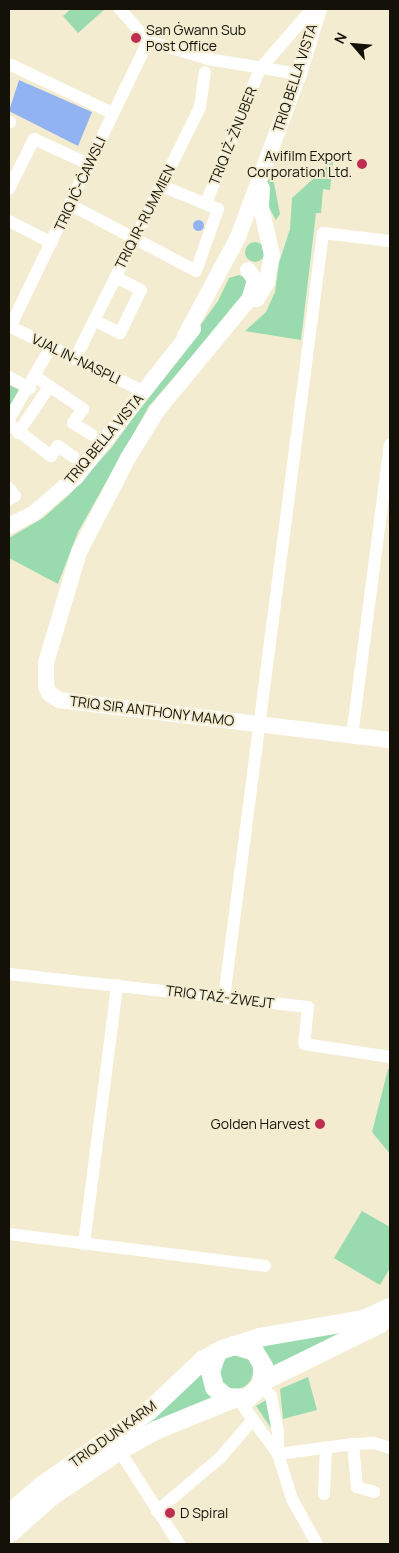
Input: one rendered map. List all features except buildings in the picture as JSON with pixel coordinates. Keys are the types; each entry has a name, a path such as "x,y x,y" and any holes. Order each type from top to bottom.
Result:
{"highway":[{"name":"TRIQ DUN KARM","path":"9,1513 43,1484 149,1410 202,1360 234,1345 259,1337 363,1319 390,1306"},
{"name":"TRIQ DUN KARM","path":"9,1533 51,1496 119,1450 155,1430 234,1399 255,1393 262,1383 390,1318"},
{"path":"234,1345 246,1347 260,1358 263,1366 262,1383"},
{"path":"216,1354 211,1363 210,1379 218,1392 234,1399"}],"main road":[{"name":"TRIQ BELLA VISTA","path":"9,526 33,514 76,477 207,310 227,274 236,242 299,74 318,9"},
{"name":"TRIQ BELLA VISTA","path":"262,176 261,207 271,250"},
{"path":"227,274 233,268 245,268 266,266 271,250 258,234 236,242 245,268"},
{"name":"TRIQ BELLA VISTA","path":"185,336 236,242"},
{"name":"TRIQ SIR ANTHONY MAMO","path":"219,337 255,304 267,282 271,250"},
{"name":"TRIQ SIR ANTHONY MAMO","path":"245,268 256,280 250,298 157,411 128,458 79,552 46,663 46,686 49,694 59,700 390,740"}],"street":[{"path":"120,9 148,41 208,59 299,74"},
{"name":"TRIQ BELLA VISTA","path":"260,69 312,9"},
{"name":"TRIQ IĊ-ĊAWSLI","path":"9,326 72,205 112,113 148,41"},
{"path":"9,64 112,113"},
{"name":"TRIQ IŻ-ŻNUBER","path":"135,239 196,271 212,206 260,69"},
{"name":"TRIQ IR-RUMMIEN","path":"74,359 200,107 205,72"},
{"path":"9,189 34,139 91,165"},
{"path":"162,186 212,206"},
{"path":"72,205 135,239"},
{"path":"9,221 52,243"},
{"path":"224,998 322,233 390,241"},
{"path":"94,320 120,333 141,290 115,277"},
{"name":"VJAL IN-NASPLI","path":"9,326 143,391"},
{"path":"9,420 52,347"},
{"path":"9,377 49,387 83,408 73,423 92,435"},
{"path":"49,387 14,428 50,456 58,446 74,457"},
{"path":"352,736 390,444"},
{"path":"9,488 15,496 9,499"},
{"name":"TRIQ TAŻ-ŻWEJT","path":"9,974 308,1007 304,1044 390,1056"},
{"path":"84,1244 117,985"},
{"path":"9,1234 265,1266"},
{"path":"262,1383 270,1396 278,1431 278,1454 292,1499 317,1544"},
{"path":"234,1399 278,1454"},
{"path":"157,1511 220,1458 251,1422"},
{"path":"278,1454 353,1444 374,1443 390,1448"},
{"path":"353,1444 357,1487 374,1492"},
{"path":"324,1494 326,1447"},
{"path":"119,1450 179,1544"}],"green space":[{"path":"71,9 105,9 78,33 63,16"},
{"path":"333,161 330,190 323,189 321,213 316,213 301,340 245,331 266,312 275,292 279,263 290,229 292,198"},
{"path":"270,177 273,178 280,214 276,220 268,206 266,184"},
{"path":"255,242 262,245 265,252 262,259 255,262 248,259 245,252 248,245"},
{"path":"239,275 247,279 248,292 149,406 78,532 58,584 9,558 9,538 43,518 69,495 112,447 218,301 229,278"},
{"path":"9,385 19,390 9,408"},
{"path":"388,1069 390,1069 390,1154 372,1132"},
{"path":"362,1211 390,1227 390,1268 380,1285 334,1258"},
{"path":"369,1321 269,1370 255,1345"},
{"path":"235,1353 242,1354 248,1358 252,1364 252,1378 248,1384 242,1388 235,1389 228,1388 222,1384 218,1378 217,1371 218,1364 222,1358 228,1354"},
{"path":"201,1369 216,1398 136,1429"},
{"path":"308,1377 317,1410 283,1419 280,1389"},
{"path":"266,1400 275,1434 256,1406"}],"water":[{"path":"19,80 92,112 78,146 9,111"},
{"path":"198,219 204,225 198,231 192,225"}],"place":[{"name":"San Ġwann Sub Post Office","path":"136,38"},
{"name":"Avifilm Export Corporation Ltd.","path":"362,164"},
{"name":"Golden Harvest","path":"320,1124"},
{"name":"D Spiral","path":"170,1513"}]}
